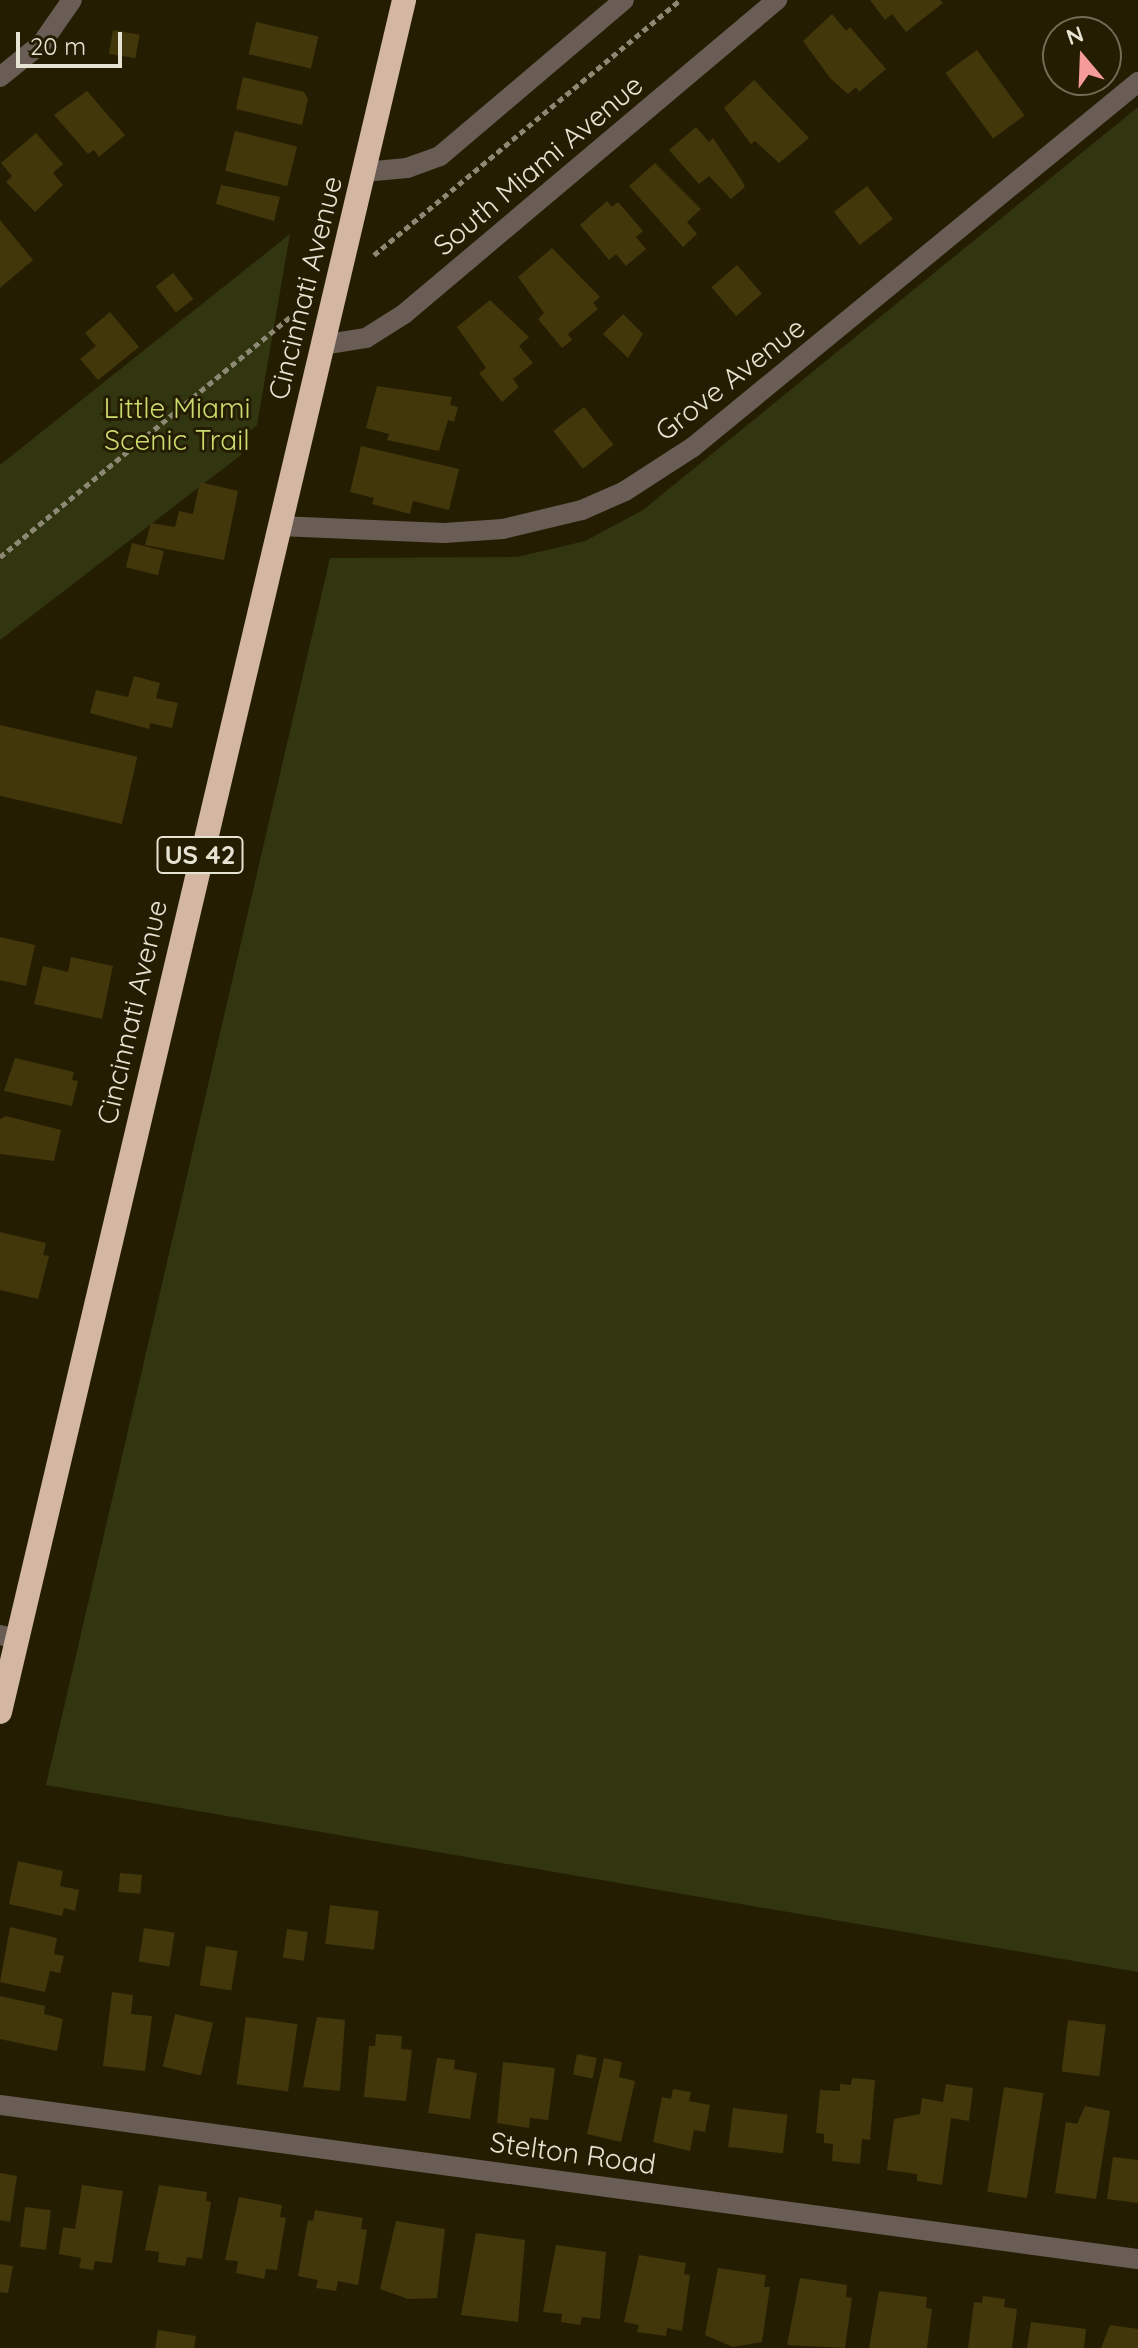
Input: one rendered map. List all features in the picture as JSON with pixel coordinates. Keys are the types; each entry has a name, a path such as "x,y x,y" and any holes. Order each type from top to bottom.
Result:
{"highway":[{"name":"Cincinnati Avenue","path":"0,1712 9,1637 404,0"}],"street":[{"path":"0,77 42,43 72,0"},
{"path":"364,172 407,168 440,156 624,0"},
{"name":"South Miami Avenue","path":"322,345 366,338 404,314 777,0"},
{"name":"Grove Avenue","path":"279,526 444,533 503,529 582,510 625,491 693,447 1138,82"},
{"name":"Stelton Road","path":"0,2105 1138,2259"}],"path":[{"path":"369,259 680,0"},
{"path":"0,557 300,308"}],"green space":[{"path":"1138,107 1138,1972 46,1785 330,558 517,557 585,541 643,510"},
{"name":"Little Miami Scenic Trail","path":"290,234 257,425 246,434 241,455 0,640 0,465"}],"building":[{"path":"870,0 940,0 943,3 906,32 892,14 885,20"},
{"path":"832,14 846,31 850,27 886,69 859,92 856,87 848,94 830,78 803,41"},
{"path":"256,22 318,36 311,69 249,54"},
{"path":"113,30 140,35 135,58 109,54"},
{"path":"977,50 1025,116 993,138 945,73"},
{"path":"243,77 304,92 308,99 302,125 236,109"},
{"path":"754,80 809,138 779,163 755,141 751,144 724,108"},
{"path":"87,91 125,135 99,157 94,150 88,154 54,115"},
{"path":"696,127 709,142 713,138 745,187 731,199 709,176 699,184 669,150"},
{"path":"235,131 297,146 287,186 225,171"},
{"path":"36,133 63,164 53,173 63,185 35,212 6,182 12,176 1,163"},
{"path":"655,163 701,209 687,222 697,234 683,247 629,186"},
{"path":"221,185 280,197 274,221 216,204"},
{"path":"867,186 893,219 860,245 834,212"},
{"path":"607,201 612,207 618,202 643,231 636,237 646,249 626,266 616,254 609,260 580,225"},
{"path":"0,220 33,260 0,288"},
{"path":"552,248 600,297 593,303 598,309 568,334 572,340 562,348 538,319 544,313 518,277"},
{"path":"737,265 762,294 736,316 711,287"},
{"path":"173,273 193,299 176,313 156,287"},
{"path":"490,300 529,337 519,346 533,363 513,379 519,387 502,402 479,373 486,368 457,327"},
{"path":"110,312 139,347 98,380 80,359 96,346 85,333"},
{"path":"623,314 643,334 628,358 603,334"},
{"path":"377,386 452,397 450,405 458,407 454,422 448,420 439,451 387,440 389,434 366,428"},
{"path":"584,407 614,445 583,469 553,431"},
{"path":"361,446 459,469 449,510 413,501 410,514 372,504 374,498 350,492"},
{"path":"200,482 238,491 224,560 145,545 151,523 175,527 179,511 193,514"},
{"path":"132,543 164,551 158,575 126,567"},
{"path":"134,676 160,683 156,698 178,703 172,728 150,723 149,729 90,713 96,690 128,697"},
{"path":"0,725 137,757 122,824 0,796"},
{"path":"0,937 35,945 26,986 0,980"},
{"path":"71,957 113,966 102,1019 34,1004 43,966 68,972"},
{"path":"15,1058 74,1072 72,1080 78,1081 72,1106 4,1091"},
{"path":"6,1116 61,1130 54,1161 0,1154 0,1119"},
{"path":"0,1232 46,1243 43,1255 49,1256 38,1299 0,1290"},
{"path":"18,1861 63,1871 60,1886 79,1890 75,1911 64,1908 62,1916 9,1904"},
{"path":"120,1873 142,1875 140,1894 118,1892"},
{"path":"330,1905 379,1911 374,1950 325,1944"},
{"path":"10,1927 57,1938 54,1954 64,1956 60,1973 50,1971 45,1992 0,1982"},
{"path":"144,1928 175,1933 169,1966 139,1962"},
{"path":"287,1929 308,1932 304,1961 283,1958"},
{"path":"206,1946 238,1951 231,1991 200,1986"},
{"path":"112,1992 133,1995 131,2014 152,2016 145,2071 103,2066"},
{"path":"0,1996 45,2006 44,2014 63,2019 57,2051 0,2039"},
{"path":"175,2014 213,2023 201,2075 163,2067"},
{"path":"246,2017 297,2024 288,2092 237,2084"},
{"path":"317,2017 345,2020 340,2091 303,2087"},
{"path":"1068,2020 1106,2025 1099,2076 1062,2072"},
{"path":"376,2034 402,2036 401,2049 412,2050 406,2101 364,2097 369,2046 375,2046"},
{"path":"577,2054 597,2058 593,2078 573,2075"},
{"path":"437,2058 455,2060 454,2069 477,2073 470,2119 428,2113"},
{"path":"604,2058 622,2062 619,2077 635,2081 621,2142 587,2134"},
{"path":"503,2062 555,2068 548,2120 530,2118 529,2128 497,2123"},
{"path":"852,2078 875,2080 870,2140 862,2139 860,2164 832,2161 833,2144 824,2143 824,2134 816,2133 820,2090 840,2091 840,2084 851,2085"},
{"path":"946,2084 973,2088 969,2121 951,2118 942,2185 917,2181 917,2174 887,2170 894,2119 920,2114 922,2098 943,2102"},
{"path":"1004,2087 1044,2093 1027,2198 987,2192"},
{"path":"673,2089 691,2092 689,2101 710,2105 705,2132 694,2130 690,2151 653,2142 662,2097 671,2099"},
{"path":"1085,2106 1110,2111 1096,2199 1055,2193 1066,2122 1077,2124"},
{"path":"733,2108 788,2115 783,2153 728,2147"},
{"path":"1113,2157 1138,2160 1138,2203 1107,2199"},
{"path":"0,2173 17,2176 10,2222 0,2220"},
{"path":"82,2185 123,2191 112,2263 95,2261 93,2270 79,2268 81,2258 59,2254 63,2227 75,2229"},
{"path":"159,2185 207,2192 206,2201 211,2202 202,2259 187,2257 185,2266 158,2262 159,2252 145,2250"},
{"path":"239,2197 282,2205 280,2217 286,2218 277,2270 266,2269 264,2279 236,2273 238,2261 225,2260"},
{"path":"25,2207 51,2210 46,2250 20,2247"},
{"path":"315,2210 363,2218 361,2229 367,2230 358,2285 338,2281 336,2291 316,2288 318,2280 298,2276 308,2220 313,2221"},
{"path":"396,2221 445,2229 437,2298 408,2299 380,2289"},
{"path":"476,2233 525,2240 518,2322 461,2315"},
{"path":"556,2245 606,2252 600,2319 582,2317 580,2325 561,2322 562,2314 543,2312"},
{"path":"639,2255 686,2263 684,2274 690,2275 682,2331 667,2328 666,2336 637,2332 639,2325 624,2322"},
{"path":"0,2264 13,2266 8,2293 0,2292"},
{"path":"718,2268 766,2275 764,2287 770,2287 762,2342 733,2347 705,2335"},
{"path":"800,2278 847,2285 846,2297 852,2298 845,2348 787,2345"},
{"path":"879,2291 927,2297 926,2308 932,2309 927,2348 869,2348"},
{"path":"983,2296 1005,2299 1004,2307 1017,2309 1012,2348 968,2348 974,2302 982,2303"},
{"path":"1031,2322 1086,2329 1084,2348 1027,2348"},
{"path":"1110,2325 1138,2329 1138,2348 1101,2348"},
{"path":"158,2330 196,2336 194,2348 155,2348"}]}
